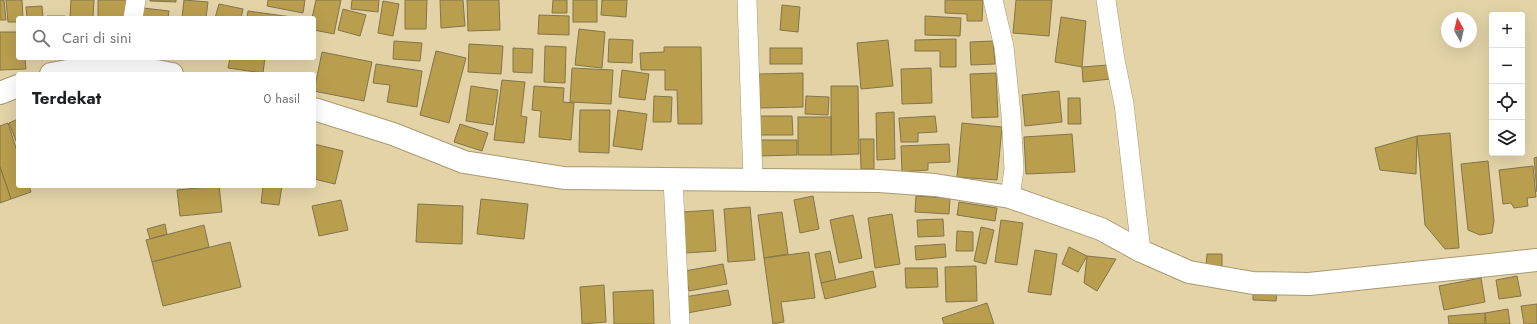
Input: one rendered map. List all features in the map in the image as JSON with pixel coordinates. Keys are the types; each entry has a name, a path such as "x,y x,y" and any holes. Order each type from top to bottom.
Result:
{"main road":[{"path":"62,72 126,61 165,72"},
{"path":"0,94 16,87"},
{"path":"316,110 393,134 464,162 564,178 879,181 935,185 1010,197 1101,229 1141,251 1189,272 1260,283 1309,284 1537,260"}],"street":[{"path":"133,16 136,0"},
{"path":"747,0 753,179"},
{"path":"993,0 1004,47 1011,114 1014,169 1010,197"},
{"path":"1106,0 1115,60 1124,104 1141,251"},
{"path":"673,179 680,324"}],"building":[{"path":"0,0 4,0 6,20 0,20"},
{"path":"6,0 22,0 23,16 16,16 16,22 8,22"},
{"path":"71,0 94,0 93,16 70,16"},
{"path":"98,0 129,0 128,16 98,16"},
{"path":"176,0 176,2 150,1"},
{"path":"184,0 208,2 206,16 182,16"},
{"path":"268,0 305,0 303,13 267,6"},
{"path":"316,0 341,0 334,34 316,30 316,16 312,16"},
{"path":"352,0 379,0 378,12 351,9"},
{"path":"405,0 427,0 426,29 405,29"},
{"path":"440,0 463,0 465,26 441,28"},
{"path":"467,0 499,0 500,30 468,31"},
{"path":"553,0 567,0 567,13 552,13"},
{"path":"573,0 597,0 597,22 573,22"},
{"path":"602,0 627,0 626,17 601,15"},
{"path":"945,0 983,0 982,21 967,21 967,14 945,13"},
{"path":"1016,0 1052,0 1049,36 1013,33"},
{"path":"383,1 399,4 393,36 378,33"},
{"path":"219,4 243,9 241,16 216,16"},
{"path":"782,5 800,7 798,32 780,30"},
{"path":"42,6 43,16 27,16 26,7"},
{"path":"143,8 169,11 168,16 142,16"},
{"path":"343,9 366,15 360,36 338,30"},
{"path":"248,11 284,16 247,16"},
{"path":"539,15 569,16 569,35 538,34"},
{"path":"925,16 961,18 960,36 925,35"},
{"path":"1061,17 1086,21 1082,67 1055,62"},
{"path":"579,29 605,32 602,68 575,65"},
{"path":"0,32 16,32 16,60 25,60 26,69 0,70"},
{"path":"609,39 633,40 632,63 608,62"},
{"path":"956,39 956,67 940,67 940,51 915,51 915,40"},
{"path":"888,40 893,86 861,89 857,43"},
{"path":"394,41 422,43 420,61 393,59"},
{"path":"993,41 995,64 971,65 970,42"},
{"path":"469,44 503,46 501,74 468,72"},
{"path":"545,46 566,47 565,83 544,82"},
{"path":"664,47 701,47 702,124 678,124 677,90 665,90 665,70 641,70 640,53 664,52"},
{"path":"513,48 533,49 532,73 513,72"},
{"path":"770,48 802,48 802,64 770,64"},
{"path":"436,51 466,58 449,123 420,115"},
{"path":"322,52 372,62 364,101 316,91 316,81"},
{"path":"230,60 265,60 263,72 228,68"},
{"path":"376,64 422,71 417,107 387,102 390,85 373,83"},
{"path":"1108,65 1110,79 1083,82 1082,67"},
{"path":"572,68 613,70 611,104 570,102"},
{"path":"931,68 932,103 902,104 901,69"},
{"path":"622,70 649,74 645,100 619,97"},
{"path":"803,73 803,107 760,108 759,74"},
{"path":"996,73 998,117 972,118 970,74"},
{"path":"502,80 525,82 521,116 527,117 524,143 494,140"},
{"path":"471,86 498,90 493,125 466,121"},
{"path":"534,86 564,88 563,102 574,103 571,140 539,137 541,111 532,110"},
{"path":"831,86 858,86 859,154 831,155"},
{"path":"1059,91 1062,122 1025,126 1022,95"},
{"path":"654,96 672,97 671,122 653,122"},
{"path":"806,96 829,97 828,115 805,114"},
{"path":"1068,98 1080,98 1081,124 1068,124"},
{"path":"580,110 610,110 609,153 579,152"},
{"path":"618,110 647,114 642,150 613,146"},
{"path":"894,112 895,159 877,160 876,113"},
{"path":"757,116 792,116 793,135 757,135"},
{"path":"935,116 937,132 918,133 918,142 901,142 899,118"},
{"path":"798,117 831,117 831,155 798,155"},
{"path":"16,120 16,141 9,123"},
{"path":"8,123 16,148 16,188 30,188 31,192 11,199 0,167 0,126"},
{"path":"962,123 1002,127 997,180 957,177"},
{"path":"460,124 488,133 482,151 454,142"},
{"path":"1450,133 1459,248 1445,249 1425,225 1417,136"},
{"path":"1072,134 1075,172 1026,174 1024,137"},
{"path":"1417,136 1416,174 1380,170 1375,148"},
{"path":"860,139 874,139 874,169 861,169"},
{"path":"758,140 797,140 797,155 758,156"},
{"path":"316,144 343,151 335,184 316,179"},
{"path":"949,144 950,162 928,163 928,170 902,172 901,146"},
{"path":"1537,157 1537,192 1534,158"},
{"path":"1488,161 1494,221 1492,233 1480,235 1468,230 1461,164"},
{"path":"1533,166 1536,197 1527,198 1528,206 1514,208 1511,203 1503,204 1499,170"},
{"path":"0,167 11,199 0,203"},
{"path":"219,188 222,212 180,216 177,190"},
{"path":"263,188 282,188 279,205 261,203"},
{"path":"813,196 819,229 800,233 794,200"},
{"path":"916,196 950,198 949,214 915,212"},
{"path":"481,199 528,204 524,239 477,234"},
{"path":"341,200 348,230 319,236 312,206"},
{"path":"959,202 997,208 995,221 957,215"},
{"path":"418,204 463,206 462,244 416,242"},
{"path":"750,207 755,260 728,262 724,209"},
{"path":"713,210 716,251 685,253 683,212"},
{"path":"782,212 788,254 764,258 758,215"},
{"path":"892,214 900,264 875,268 868,218"},
{"path":"853,215 862,258 839,263 830,220"},
{"path":"943,219 944,236 918,237 917,220"},
{"path":"1001,220 1023,223 1017,265 995,262"},
{"path":"165,224 167,234 150,239 147,229"},
{"path":"204,225 209,247 152,262 146,240"},
{"path":"981,227 994,230 986,264 974,261"},
{"path":"957,231 973,232 973,251 956,251"},
{"path":"230,242 241,287 163,306 152,262"},
{"path":"945,244 946,257 916,260 915,246"},
{"path":"1069,247 1087,256 1078,272 1062,264"},
{"path":"1035,250 1057,254 1051,295 1028,292"},
{"path":"830,251 836,280 821,283 815,254"},
{"path":"809,252 815,298 781,302 784,322 773,324 764,258"},
{"path":"1207,254 1222,254 1222,267 1206,267"},
{"path":"1087,256 1116,259 1097,291 1084,283"},
{"path":"723,264 727,284 689,291 685,271"},
{"path":"976,266 977,301 946,302 945,267"},
{"path":"905,268 937,268 938,287 906,288"},
{"path":"873,271 876,287 825,299 821,283"},
{"path":"1517,276 1521,296 1499,299 1496,280"},
{"path":"1481,278 1485,302 1444,310 1439,286"},
{"path":"604,285 606,322 582,324 580,287"},
{"path":"1253,289 1277,290 1276,301 1253,300"},
{"path":"653,290 654,324 614,324 613,292"},
{"path":"728,290 731,305 687,313 684,297"},
{"path":"987,303 994,324 944,324 942,318"},
{"path":"1537,304 1537,324 1524,324 1521,306"},
{"path":"1508,309 1510,324 1486,324 1485,313"},
{"path":"1485,313 1485,324 1449,324 1448,316"}]}
